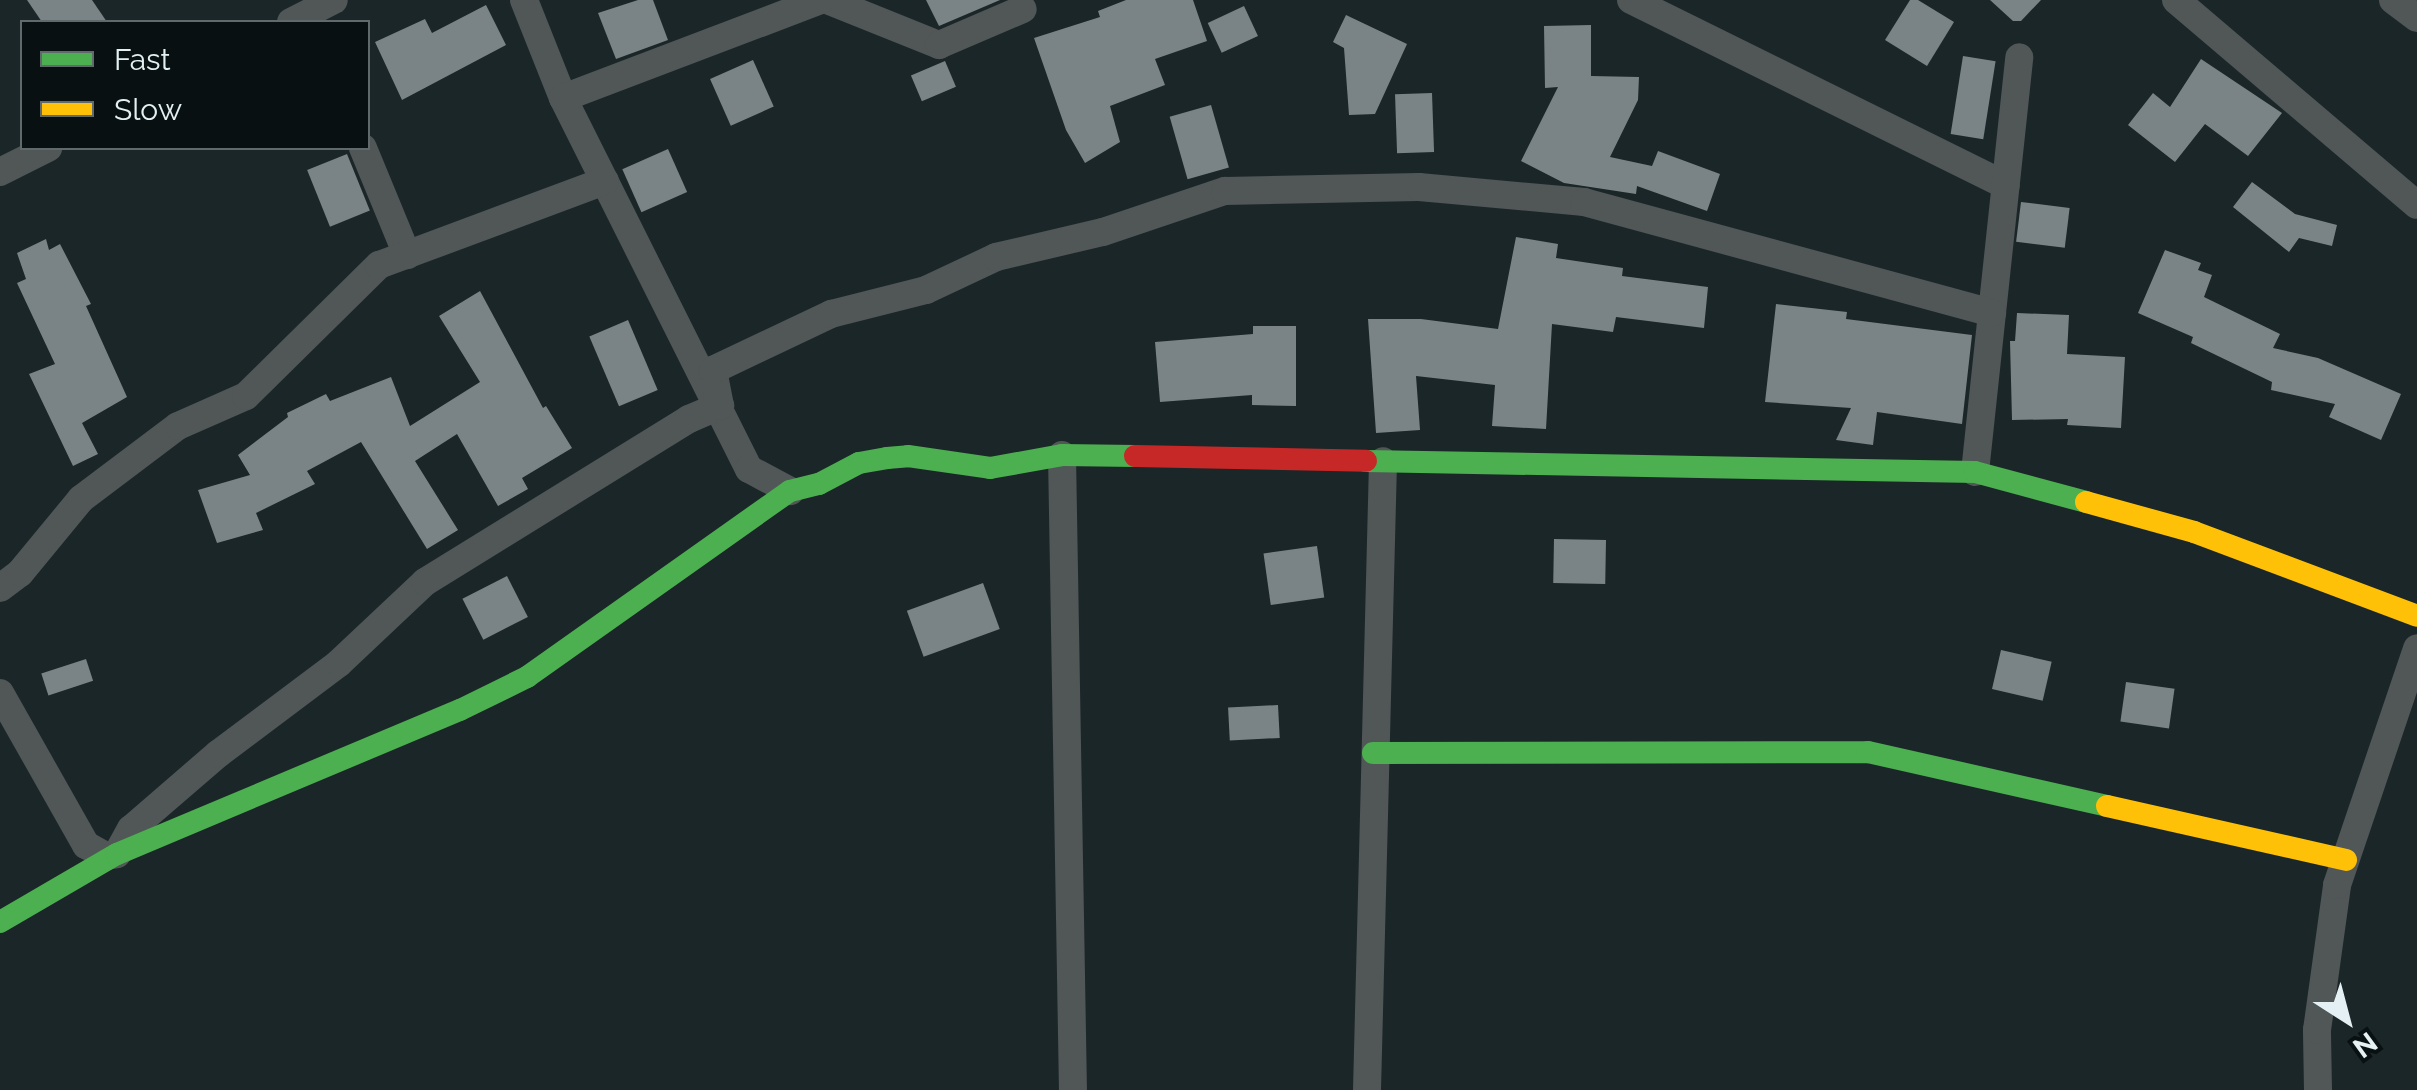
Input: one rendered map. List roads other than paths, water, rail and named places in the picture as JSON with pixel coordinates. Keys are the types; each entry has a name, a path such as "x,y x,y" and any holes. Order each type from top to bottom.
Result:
{"street":[{"path":"304,19 334,0"},
{"path":"524,0 563,98 749,470 790,492"},
{"path":"563,98 824,0 940,46 1028,3"},
{"path":"1632,0 1661,6 2006,184"},
{"path":"2176,0 2417,205"},
{"path":"2394,0 2417,18"},
{"path":"1975,472 2019,57"},
{"path":"0,172 44,150"},
{"path":"365,150 407,255"},
{"path":"0,588 20,573 81,499 178,426 246,396 379,265 605,181"},
{"path":"720,406 714,370 831,314 926,290 996,257 1103,232 1225,191 1420,187 1584,202 1992,313"},
{"path":"117,854 131,828 218,754 339,664 425,582 510,526 689,420 720,406"},
{"path":"0,922 117,854 527,677 790,492 819,484 859,463 887,458 908,456 990,468 1062,455 1975,472 2194,532 2417,616"},
{"path":"1062,455 1073,1090"},
{"path":"1367,1090 1383,461"},
{"path":"2318,1090 2316,1030 2337,885 2417,648"},
{"path":"0,693 86,845 106,856 117,854"},
{"path":"1373,753 1868,752 2346,860"}]}
